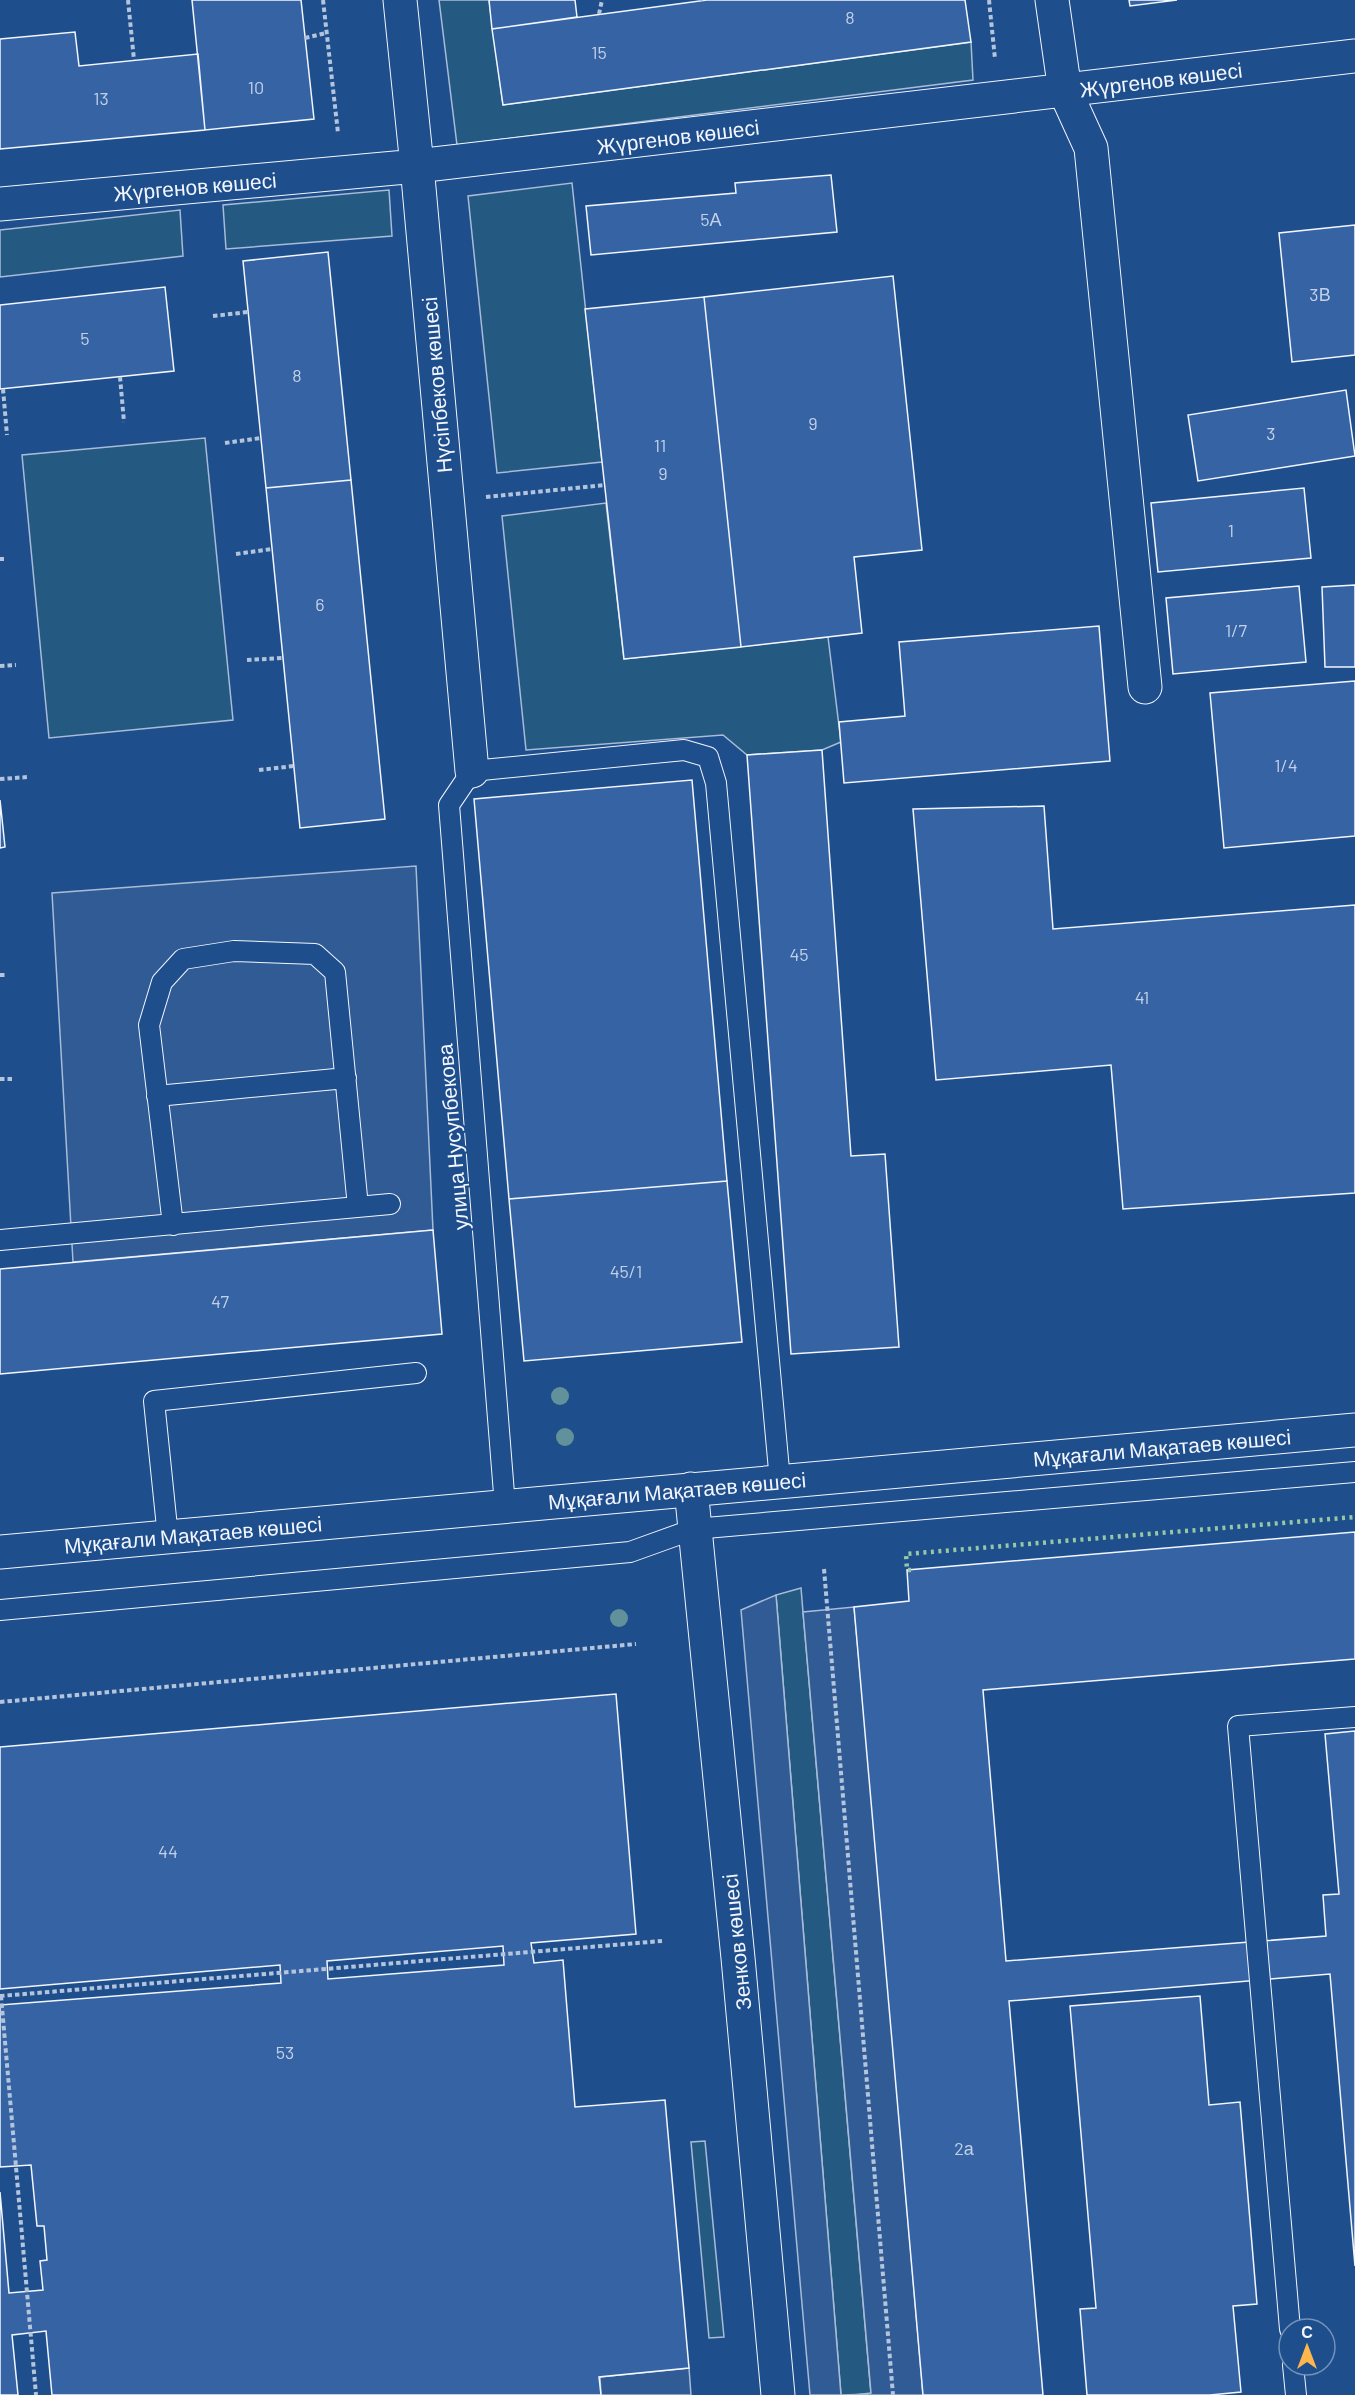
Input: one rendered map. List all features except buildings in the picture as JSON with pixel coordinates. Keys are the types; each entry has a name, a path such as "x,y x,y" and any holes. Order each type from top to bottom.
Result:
{"street":[{"name":"Нүсіпбеков көшесі","path":"400,0 472,771"},
{"path":"1052,0 1065,91 1091,148 1145,687"},
{"name":"Жүргенов көшесі","path":"0,204 417,166 1355,56"},
{"name":"Мұқағали Мақатаев көшесі","path":"0,1552 1355,1430"},
{"name":"Зенков көшесі","path":"691,1490 738,1958 778,2395"}],"lane":[{"path":"472,771 684,750 708,757 716,783 780,1481"},
{"name":"улица Нусупбекова","path":"472,771 449,805 505,1506"},
{"path":"173,1224 149,1025 162,982 183,959 234,951 315,954 335,972 358,1207"},
{"path":"157,1096 346,1078"},
{"path":"0,1240 390,1204"},
{"path":"168,1537 154,1401 416,1373"},
{"path":"0,1610 630,1552 694,1529 1355,1472"},
{"path":"1289,2317 1238,1726 1355,1717"},
{"path":"1294,2377 1296,2395"}],"path":[{"path":"128,0 134,60"},
{"path":"323,0 342,173"},
{"path":"600,14 602,0"},
{"path":"989,0 999,99"},
{"path":"305,38 326,33"},
{"path":"213,316 248,312"},
{"path":"120,377 124,422"},
{"path":"3,389 7,435"},
{"path":"225,443 261,438"},
{"path":"446,501 605,485"},
{"path":"236,554 272,549"},
{"path":"247,660 283,658"},
{"path":"0,666 15,665"},
{"path":"259,770 294,766"},
{"path":"0,779 28,777"},
{"path":"0,1079 14,1079"},
{"path":"824,1569 893,2395"},
{"path":"0,1702 636,1644"},
{"path":"36,2395 1,1996 662,1941"}],"shaded area":[{"path":"439,0 489,0 503,105 971,42 973,80 457,145"},
{"path":"572,183 602,462 497,473 468,196"},
{"path":"389,190 392,236 226,249 223,205"},
{"path":"180,210 183,256 0,277 0,230"},
{"path":"205,438 233,720 49,738 22,455"},
{"path":"606,503 624,659 828,637 841,742 822,750 747,755 723,735 526,750 502,516"},
{"path":"416,866 433,1230 73,1262 52,893"},
{"path":"801,1588 871,2394 841,2395 776,1595"},
{"path":"776,1595 841,2395 810,2395 741,1610"},
{"path":"854,1607 923,2395 854,2395 871,2393 803,1612"},
{"path":"705,2141 724,2337 709,2338 691,2142"},
{"path":"689,2368 691,2395 601,2395 600,2377"}],"hedge":[{"path":"911,1570 907,1570 906,1554 1355,1517"}]}
